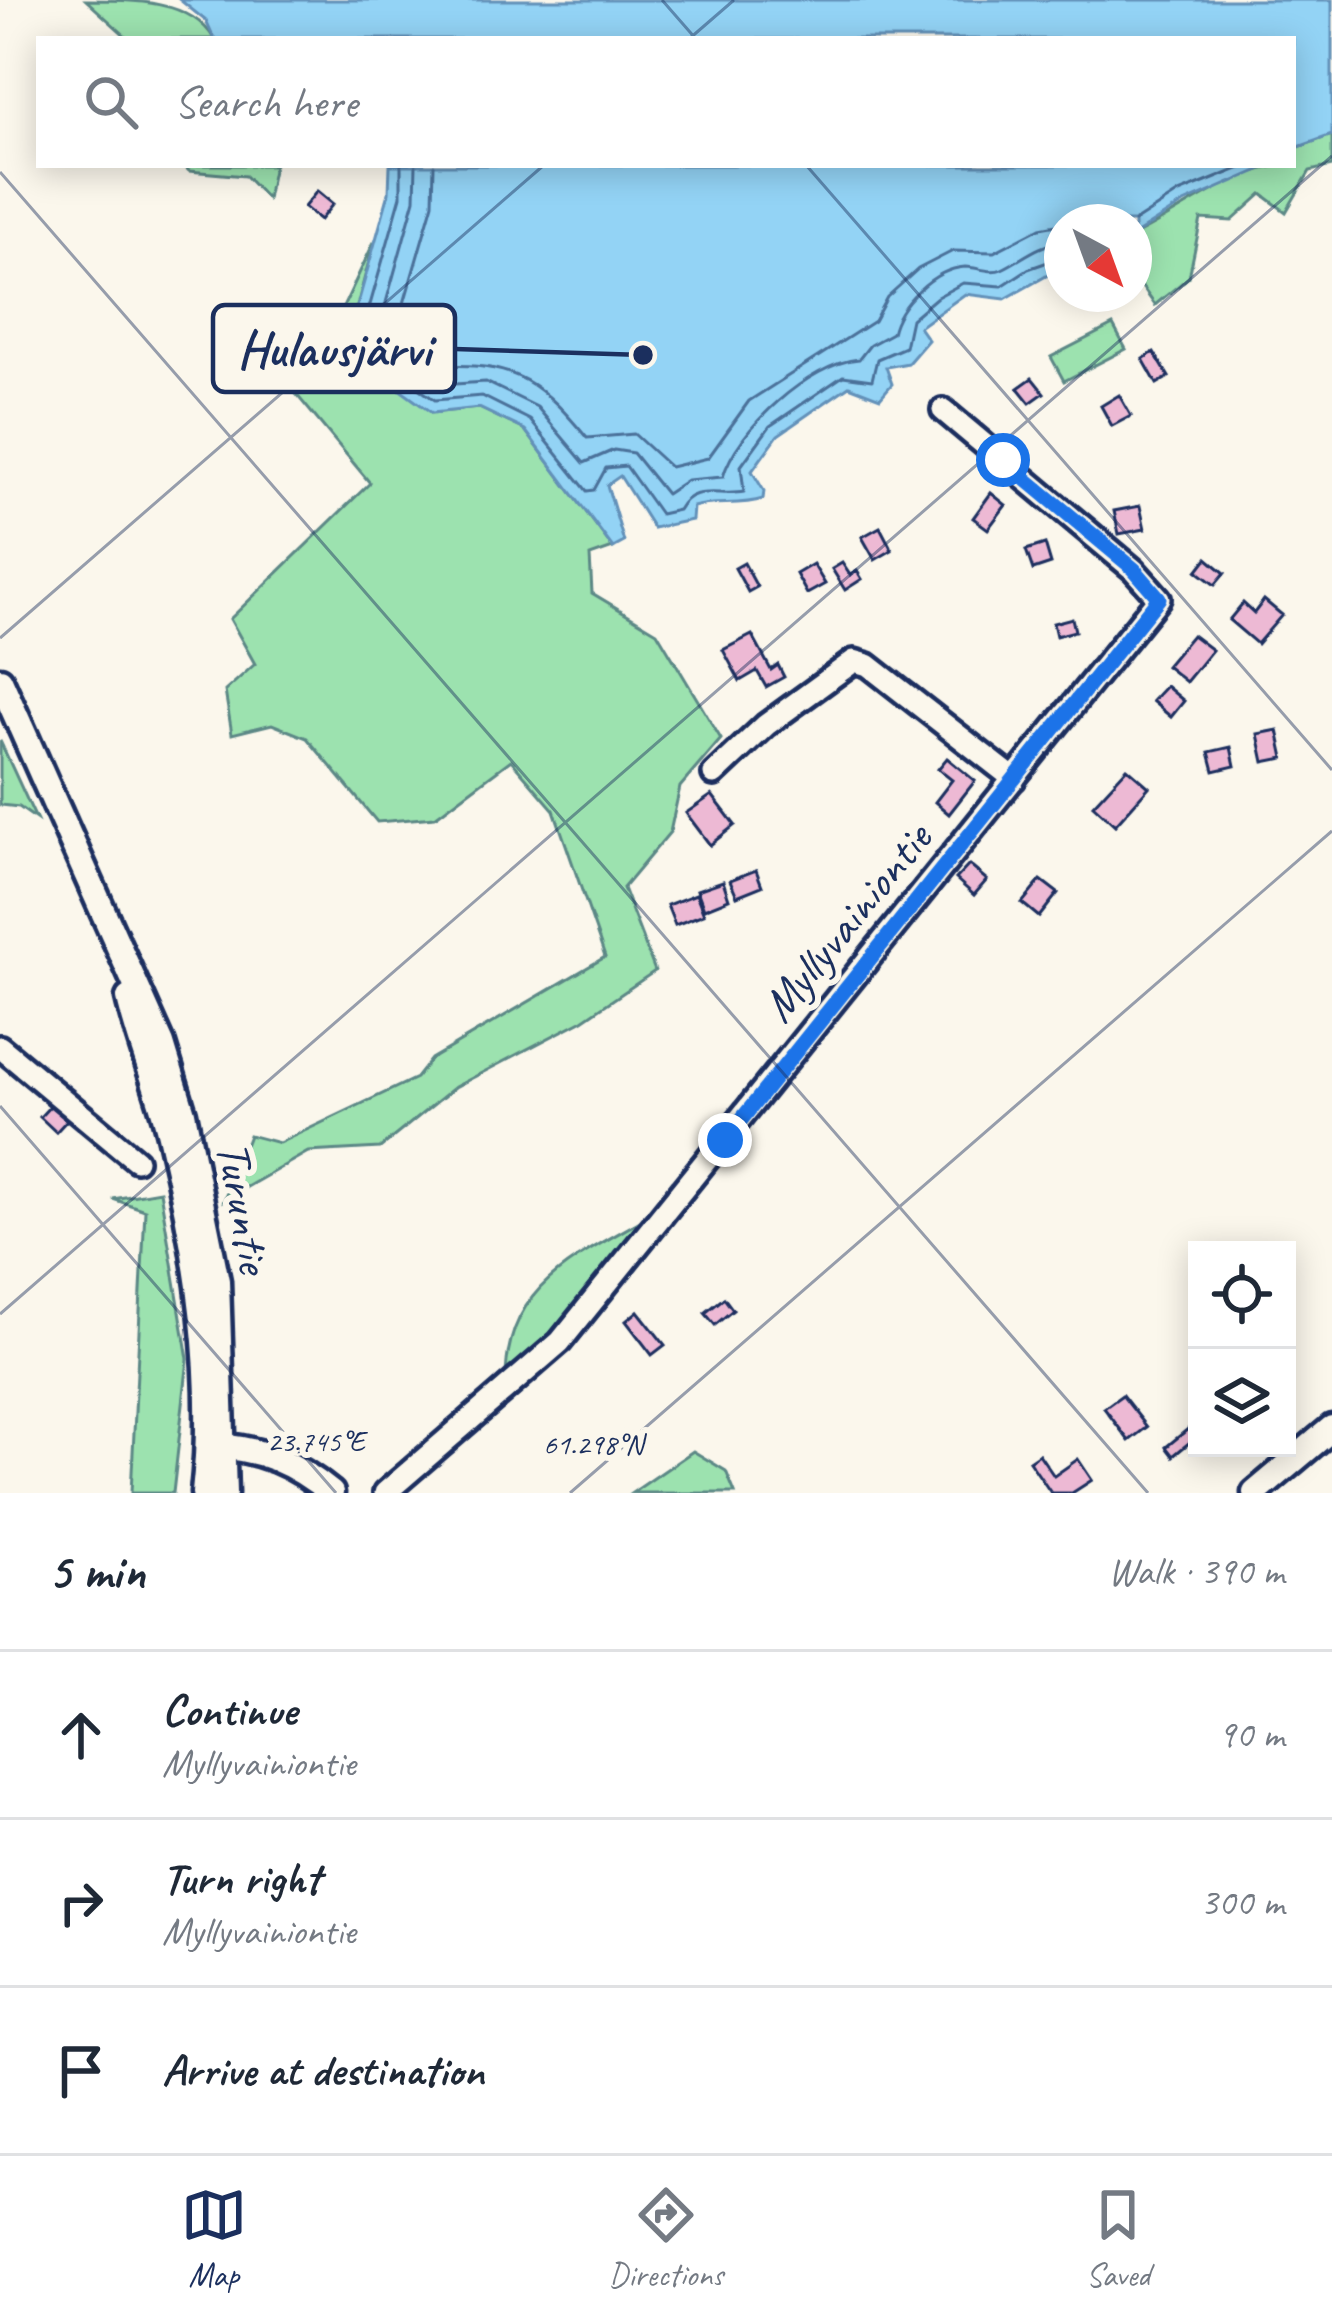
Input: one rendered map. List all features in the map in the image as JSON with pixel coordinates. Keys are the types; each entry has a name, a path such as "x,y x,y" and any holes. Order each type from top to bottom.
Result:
{"main road":[{"name":"Turuntie","path":"0,680 162,1044 198,1170 217,1280 217,1447 224,1493"},
{"path":"1255,1493 1332,1428"},
{"name":"Turuntie","path":"204,1493 217,1447"},
{"path":"217,1447 258,1450 309,1475 331,1493"}],"street":[{"name":"Myllyvainiontie","path":"385,1493 560,1342 1156,604 1159,593 943,410"},
{"path":"714,774 766,725 854,661 868,665 1015,779"},
{"path":"0,1048 116,1138 136,1160"}],"green space":[{"path":"86,0 160,5 191,16 212,36 126,36"},
{"path":"1332,135 1332,166 1310,171 1286,212 1262,194 1232,221 1201,219 1189,277 1155,305 1152,225 1251,173 1296,168 1296,148"},
{"path":"186,168 273,168 267,199 245,176"},
{"path":"374,242 353,321 432,413 479,408 525,430 613,548 590,556 592,593 657,632 721,739 680,787 670,832 623,888 655,971 583,1020 455,1087 380,1148 308,1152 224,1200 249,1135 279,1143 416,1078 431,1059 605,957 554,810 511,760 435,817 377,822 307,738 272,724 232,734 225,691 255,664 230,619 370,483 266,358 331,333"},
{"path":"1113,325 1126,349 1064,381 1051,357"},
{"path":"0,741 36,819 19,807 0,805"},
{"path":"160,1191 188,1359 173,1493 131,1493 145,1210 113,1199"},
{"path":"657,1211 582,1306 506,1380 509,1346 534,1295 576,1259"},
{"path":"693,1451 726,1471 735,1493 632,1493"}],"water":[{"path":"180,0 1332,0 1332,135 1296,148 1296,36 213,36 206,21"},
{"path":"390,168 1264,168 1184,203 1152,223 1152,204 1044,204 1044,277 1005,299 965,294 919,327 928,340 908,363 886,367 892,384 880,398 849,386 778,435 752,471 764,491 763,499 693,507 692,520 653,528 620,476 607,485 624,542 613,548 525,430 479,408 432,413 385,379 353,321 389,193"}],"building":[{"path":"317,191 333,204 320,220 304,207"},
{"path":"1154,352 1169,377 1157,384 1143,359"},
{"path":"1032,378 1044,393 1030,403 1018,388"},
{"path":"1119,395 1131,416 1112,426 1101,406"},
{"path":"991,493 1006,505 988,529 973,518"},
{"path":"1140,506 1145,529 1119,534 1114,511"},
{"path":"880,527 892,550 875,560 862,537"},
{"path":"1045,544 1051,564 1033,570 1026,550"},
{"path":"1207,558 1225,573 1215,585 1197,571"},
{"path":"744,563 757,587 748,592 735,568"},
{"path":"842,563 850,575 857,571 862,579 845,590 832,569"},
{"path":"813,564 825,584 807,594 796,574"},
{"path":"1264,600 1282,615 1257,644 1229,620 1243,603 1254,613"},
{"path":"1072,618 1075,631 1056,636 1053,623"},
{"path":"752,635 771,670 778,665 784,677 766,687 757,671 740,681 723,650"},
{"path":"1192,635 1212,650 1186,682 1166,666"},
{"path":"1166,686 1184,701 1171,717 1152,701"},
{"path":"1278,730 1284,758 1264,762 1258,734"},
{"path":"1231,747 1235,766 1214,771 1209,752"},
{"path":"947,758 975,781 949,814 935,802 952,780 938,769"},
{"path":"1127,768 1149,787 1115,825 1093,805"},
{"path":"712,795 735,825 710,845 686,813"},
{"path":"969,865 987,880 974,895 956,879"},
{"path":"756,870 762,886 737,896 730,880"},
{"path":"1041,880 1058,893 1039,917 1022,903"},
{"path":"723,881 729,899 704,909 697,890"},
{"path":"696,894 704,914 675,925 667,905"},
{"path":"52,1104 68,1119 56,1132 40,1117"},
{"path":"724,1298 733,1310 715,1325 705,1313"},
{"path":"638,1311 665,1345 652,1355 626,1321"},
{"path":"1122,1395 1147,1427 1129,1441 1104,1408"},
{"path":"1188,1429 1188,1444 1173,1456 1166,1447"},
{"path":"1039,1454 1054,1476 1078,1459 1092,1480 1072,1493 1051,1493 1029,1461"}],"place":[{"name":"Hulausjärvi","path":"643,355"}],"route":[{"path":"725,1140 1159,598 1134,569 1003,460"}]}
